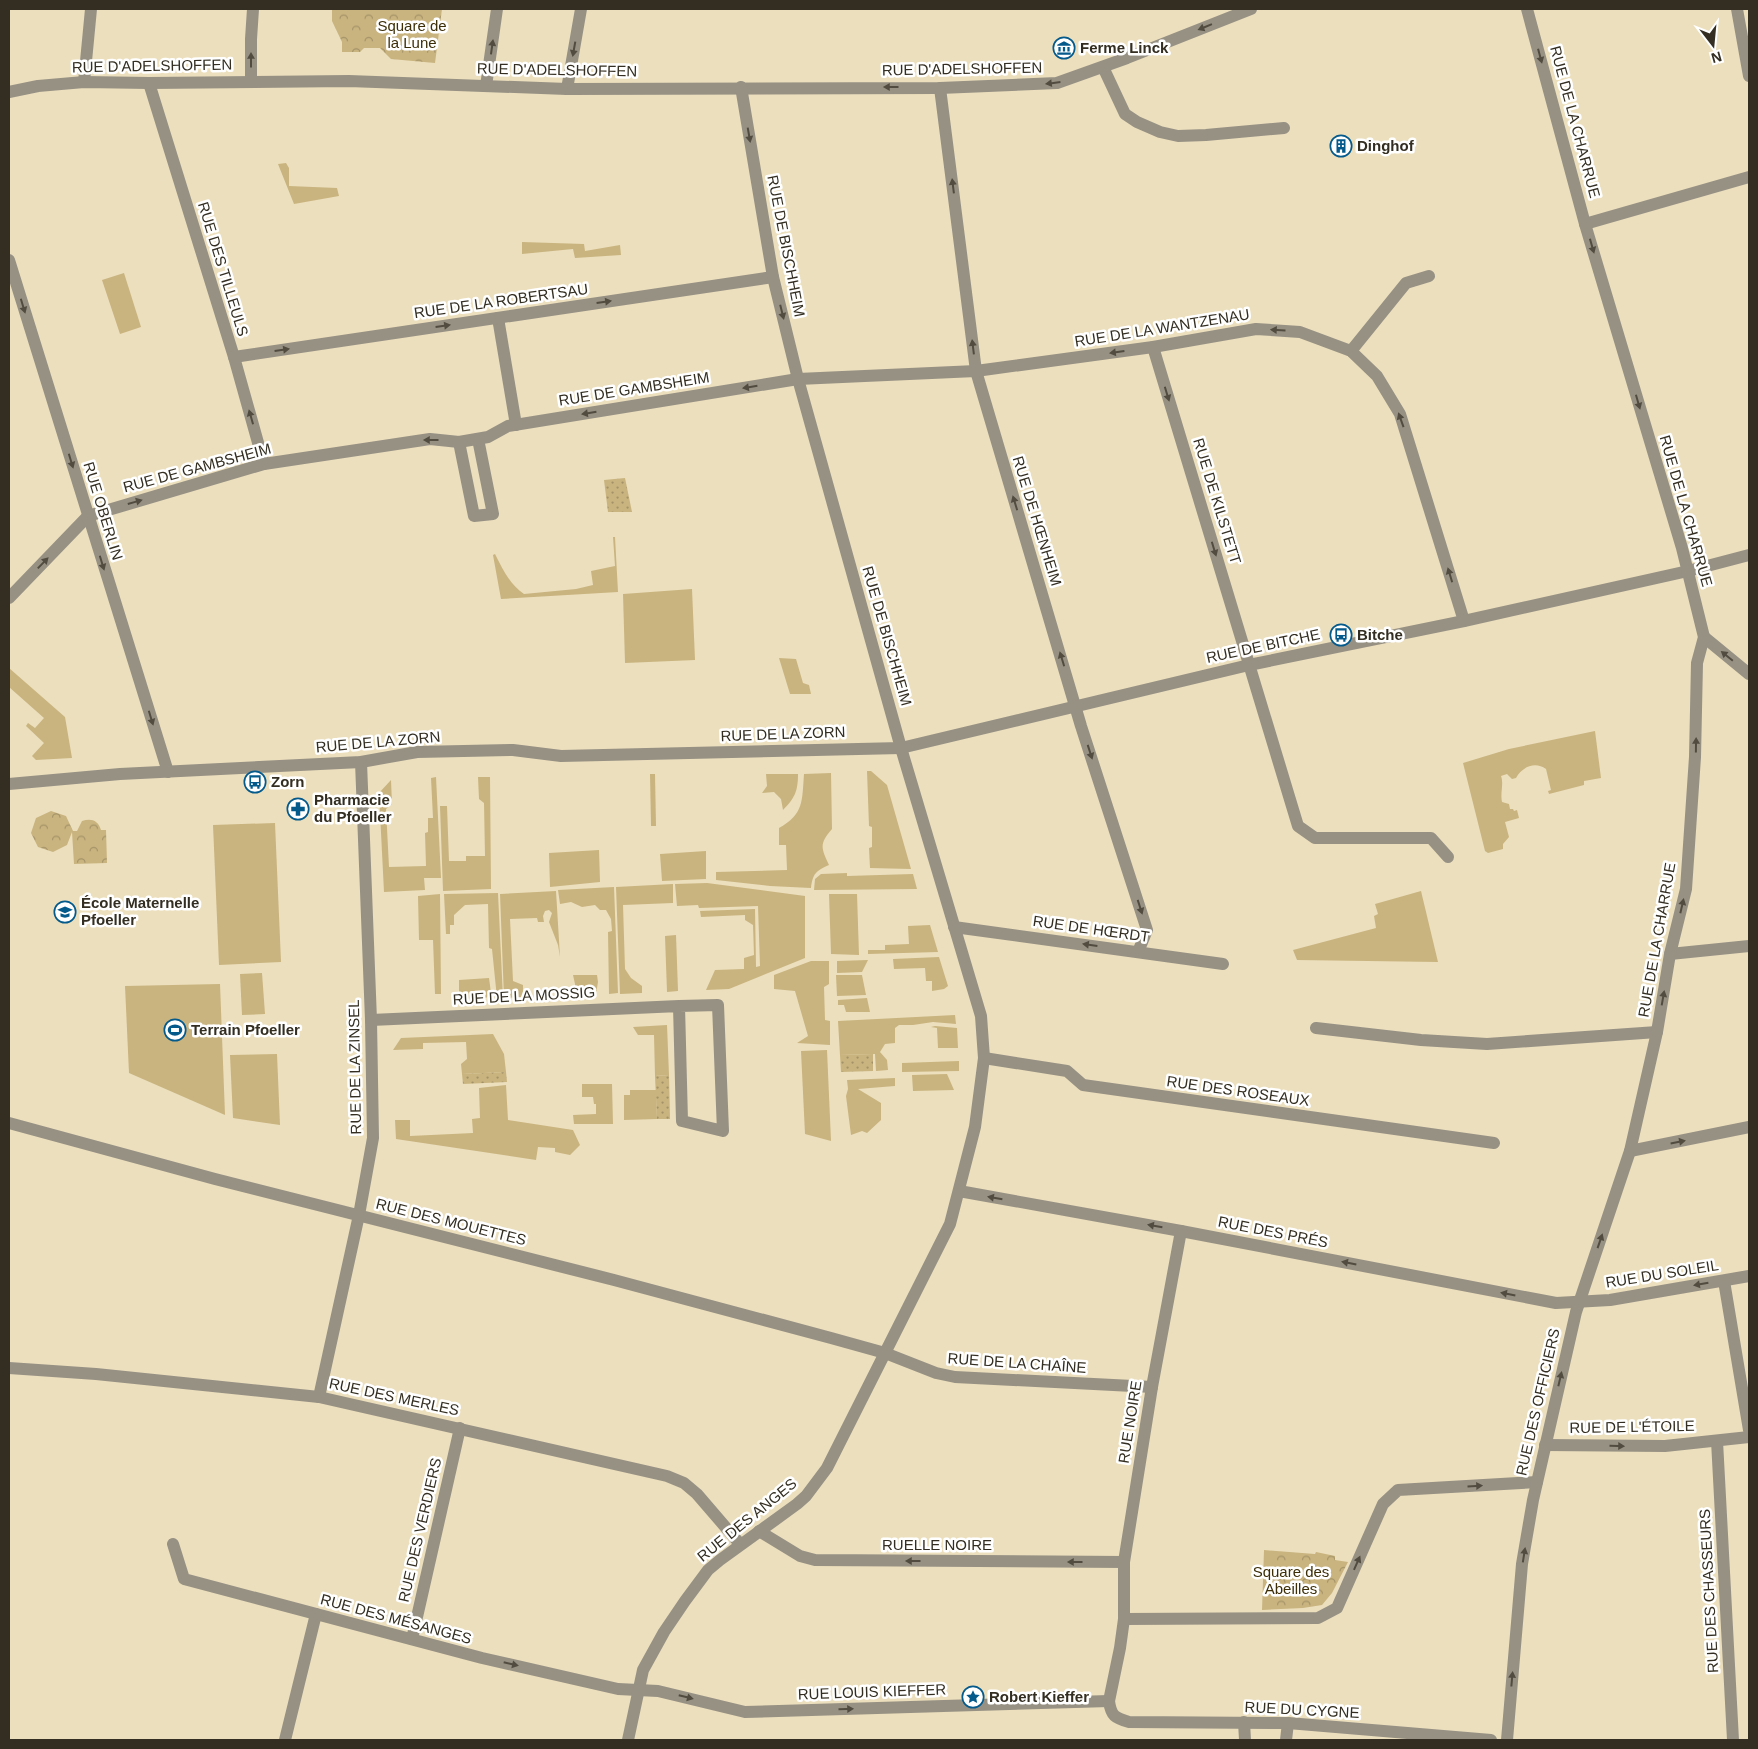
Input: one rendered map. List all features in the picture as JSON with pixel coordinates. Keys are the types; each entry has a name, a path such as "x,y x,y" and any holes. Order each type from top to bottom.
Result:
{"street":[{"path":"84,82 91,9"},
{"path":"251,81 253,9"},
{"path":"486,86 498,9"},
{"path":"567,89 581,9"},
{"name":"RUE D'ADELSHOFFEN","path":"9,92 38,86 84,82 349,81 567,89 741,87 940,88 1057,83 1251,9"},
{"name":"RUE DE LA CHARRUE","path":"1527,9 1585,224 1688,571 1704,637 1697,663 1695,756 1686,889 1670,954 1657,1032 1646,1080"},
{"path":"1737,9 1749,76"},
{"path":"1103,67 1125,114 1136,122 1160,132 1178,136 1284,128"},
{"name":"RUE DES TILLEULS","path":"149,83 234,357 264,464"},
{"name":"RUE DE BISCHHEIM","path":"741,87 773,277 798,379 901,748 982,1016 984,1058 975,1127 959,1191"},
{"name":"RUE DE HŒNHEIM","path":"940,88 976,372 1076,706 1147,930 1138,952"},
{"path":"1585,224 1749,177"},
{"name":"RUE OBERLIN","path":"9,260 168,772"},
{"path":"1351,351 1406,283 1428,276"},
{"name":"RUE DE LA ROBERTSAU","path":"234,357 773,277"},
{"path":"498,318 516,425"},
{"name":"RUE DE LA WANTZENAU","path":"798,379 976,372 1153,347 1256,330 1300,332 1351,351 1377,376 1400,414 1464,621"},
{"name":"RUE DE KILSTETT","path":"1153,347 1298,826 1315,838 1431,838 1448,857"},
{"name":"RUE DE GAMBSHEIM","path":"9,598 88,516 264,464 430,439 459,442 478,439 488,437 508,426 798,379"},
{"path":"459,442 474,516 493,514 478,439"},
{"name":"RUE DE BITCHE","path":"901,748 1249,665 1464,621 1688,571 1749,555"},
{"path":"1704,637 1749,674"},
{"name":"RUE DE LA ZORN","path":"9,784 168,772 360,762 417,752 513,750 560,756 901,748"},
{"name":"RUE DE LA ZINSEL","path":"319,1397 373,1138 371,1020 360,762"},
{"name":"RUE DE HŒRDT","path":"954,927 1223,964"},
{"path":"1670,954 1749,946"},
{"name":"RUE DE LA MOSSIG","path":"371,1020 679,1006 718,1005 722,1131 682,1121 679,1006"},
{"name":"RUE DE LA CHARRUE","path":"1316,1028 1421,1040 1487,1044 1657,1032"},
{"name":"RUE DES ROSEAUX","path":"984,1058 1067,1071 1083,1086 1494,1143"},
{"name":"RUE DES OFFICIERS","path":"1507,1740 1522,1564 1536,1482 1576,1312 1630,1151 1646,1080"},
{"name":"RUE DES MOUETTES","path":"9,1123 215,1180 614,1280 885,1353"},
{"path":"1630,1151 1749,1128"},
{"name":"RUE DES PRÉS","path":"959,1191 1181,1231 1556,1303 1580,1302"},
{"name":"RUE DES ANGES","path":"628,1740 643,1670 651,1653 686,1600 708,1570 740,1544 797,1504 827,1468 950,1224 959,1191"},
{"name":"RUE NOIRE","path":"1109,1701 1124,1619 1124,1562 1152,1388 1181,1231"},
{"name":"RUE DU SOLEIL","path":"1580,1302 1610,1300 1749,1276"},
{"path":"1724,1280 1749,1430"},
{"name":"RUE DE LA CHAÎNE","path":"885,1353 936,1373 955,1377 1152,1388"},
{"name":"RUE DES MERLES","path":"9,1368 106,1375 319,1397 667,1476 684,1483 697,1494 740,1544"},
{"name":"RUE DES VERDIERS","path":"412,1639 460,1428"},
{"name":"RUE DE L'ÉTOILE","path":"1545,1445 1665,1446 1749,1437"},
{"name":"RUE DES CHASSEURS","path":"1717,1441 1733,1740"},
{"path":"1124,1619 1318,1618 1337,1608 1383,1504 1398,1490 1536,1482"},
{"name":"RUELLE NOIRE","path":"759,1531 800,1556 815,1560 1124,1562"},
{"name":"RUE DES MÉSANGES","path":"173,1544 184,1579 464,1653 618,1689 638,1690"},
{"path":"285,1740 316,1614"},
{"name":"RUE LOUIS KIEFFER","path":"638,1690 658,1691 745,1712 1109,1701"},
{"name":"RUE DU CYGNE","path":"1109,1701 1110,1710 1113,1715 1118,1719 1129,1722 1288,1723 1491,1740"},
{"path":"1244,1722 1246,1740"},
{"path":"1286,1740 1288,1723"}],"green space":[{"name":"Square de la Lune","path":"332,9 442,9 435,63 391,59 380,48 364,48 360,52 342,52 342,42 332,21"},
{"path":"286,163 289,168 289,186 337,188 339,196 294,204 278,164"},
{"path":"522,242 584,244 585,251 620,245 621,255 575,258 573,249 522,254"},
{"path":"124,273 141,327 120,334 102,280"},
{"path":"625,478 632,512 608,512 604,480"},
{"path":"613,537 615,537 618,592 501,599 493,555 495,554 511,581 524,594 576,589 593,585 591,571 615,566"},
{"path":"692,589 695,660 625,663 623,594"},
{"path":"779,658 796,659 803,683 809,685 811,694 790,694"},
{"path":"9,668 65,717 72,758 36,760 32,756 44,743 26,726 28,723 35,728 44,718 9,687"},
{"path":"1595,731 1601,778 1584,781 1584,785 1549,794 1548,791 1551,790 1546,769 1538,765 1525,768 1516,778 1512,779 1507,774 1501,776 1502,802 1509,804 1510,809 1517,810 1519,818 1505,822 1509,837 1503,844 1503,849 1488,853 1485,851 1463,763 1509,749"},
{"path":"867,771 871,771 887,785 911,869 870,868 869,848 872,847 872,827 869,826"},
{"path":"831,773 832,829 823,842 824,854 829,865 816,873 811,888 716,880 716,872 787,870 786,845 779,845 779,828 793,817 800,806 804,774"},
{"path":"650,774 655,774 656,826 651,826"},
{"path":"766,774 798,774 795,794 783,810 781,799 774,792 762,793 767,786"},
{"path":"436,777 441,878 424,878 425,890 384,892 379,793 391,780 392,804 386,809 389,867 426,866 425,833 428,832 428,818 433,818 431,778"},
{"path":"478,777 490,777 491,889 443,891 440,806 447,806 449,861 466,861 466,856 485,856 484,803 479,799"},
{"path":"51,811 66,816 73,831 77,831 82,821 88,820 96,822 101,830 106,830 107,863 74,864 72,832 67,845 53,852 38,847 31,833 36,818"},
{"path":"275,823 281,962 219,965 213,825"},
{"path":"599,850 600,882 550,887 549,853"},
{"path":"706,851 706,879 662,881 660,854"},
{"path":"847,873 847,876 913,874 917,889 814,890 815,879 821,874"},
{"path":"707,883 805,896 805,958 729,989 706,990 715,970 744,969 744,958 754,955 753,925 745,920 745,915 701,917 700,911 755,909 756,967 760,966 758,906 699,908 698,905 677,906 675,884"},
{"path":"673,884 673,903 623,905 625,969 631,978 642,986 642,993 620,994 616,887"},
{"path":"614,887 618,993 609,994 608,932 612,931 611,919 606,910 600,910 595,905 582,907 571,902 560,904 558,890"},
{"path":"556,891 560,957 558,945 549,922 552,913 549,910 545,911 543,916 544,922 538,922 537,918 510,919 513,981 523,985 523,997 504,998 500,894"},
{"path":"1421,891 1438,962 1297,960 1293,950 1376,928 1374,916 1378,914 1375,904"},
{"path":"498,893 503,998 497,998 492,949 489,948 488,904 465,905 454,915 454,925 450,925 450,934 446,934 444,894"},
{"path":"440,894 441,994 435,994 433,940 419,940 418,896"},
{"path":"829,894 857,894 859,955 831,954"},
{"path":"930,925 938,952 868,954 868,950 885,950 885,945 909,944 908,926"},
{"path":"676,935 678,991 667,992 665,936"},
{"path":"939,957 948,986 944,989 932,991 932,981 926,981 925,968 894,969 893,959"},
{"path":"868,960 862,972 837,973 837,961"},
{"path":"811,961 829,961 829,984 824,987 825,1020 830,1021 830,1045 797,1043 808,1036 795,991 774,989 774,975"},
{"path":"262,973 265,1014 242,1015 240,974"},
{"path":"573,975 597,975 596,994 576,995"},
{"path":"836,975 862,975 866,995 837,996"},
{"path":"489,978 491,993 486,998 459,999 459,980"},
{"name":"Terrain Pfoeller","path":"220,984 225,1115 129,1073 125,986"},
{"path":"867,998 870,1012 846,1012 844,1005 838,1005 838,1000"},
{"path":"955,1015 956,1024 933,1022 899,1025 895,1028 895,1043 885,1044 880,1052 887,1060 888,1070 876,1071 875,1054 840,1055 838,1021"},
{"path":"667,1025 669,1075 655,1076 654,1035 638,1035 633,1027"},
{"path":"931,1027 957,1028 958,1048 938,1048 937,1028"},
{"path":"493,1034 504,1054 506,1072 462,1074 461,1064 467,1059 466,1042 423,1043 423,1049 393,1050 401,1038"},
{"path":"827,1050 831,1141 805,1134 801,1051"},
{"path":"277,1054 280,1125 233,1118 230,1055"},
{"path":"873,1054 873,1071 841,1072 840,1055"},
{"path":"959,1061 959,1071 902,1072 902,1063"},
{"path":"506,1072 507,1082 463,1084 462,1074"},
{"path":"947,1074 954,1090 913,1091 912,1075"},
{"path":"669,1075 670,1119 657,1119 655,1076"},
{"path":"895,1078 895,1086 858,1089 881,1103 881,1120 867,1133 862,1131 851,1135 846,1096 848,1089 847,1080"},
{"path":"582,1084 612,1084 613,1124 574,1124 573,1115 596,1114 596,1104 594,1104 593,1097 582,1097"},
{"path":"506,1085 508,1120 573,1130 580,1145 570,1155 555,1152 555,1148 538,1147 536,1160 396,1139 395,1120 410,1120 410,1136 473,1133 472,1119 480,1118 479,1088"},
{"path":"630,1090 656,1090 657,1119 624,1120 624,1095 630,1095"},
{"name":"Square des Abeilles","path":"1264,1550 1315,1554 1316,1552 1335,1556 1335,1560 1348,1562 1332,1593 1322,1605 1262,1610"}],"place":[{"name":"Ferme Linck","path":"1064,48"},
{"name":"Dinghof","path":"1341,146"},
{"name":"Bitche","path":"1341,635"},
{"name":"Zorn","path":"255,782"},
{"name":"Pharmacie du Pfoeller","path":"298,809"},
{"name":"École Maternelle Pfoeller","path":"65,912"},
{"name":"Terrain Pfoeller","path":"175,1030"},
{"name":"Robert Kieffer","path":"973,1697"}]}
